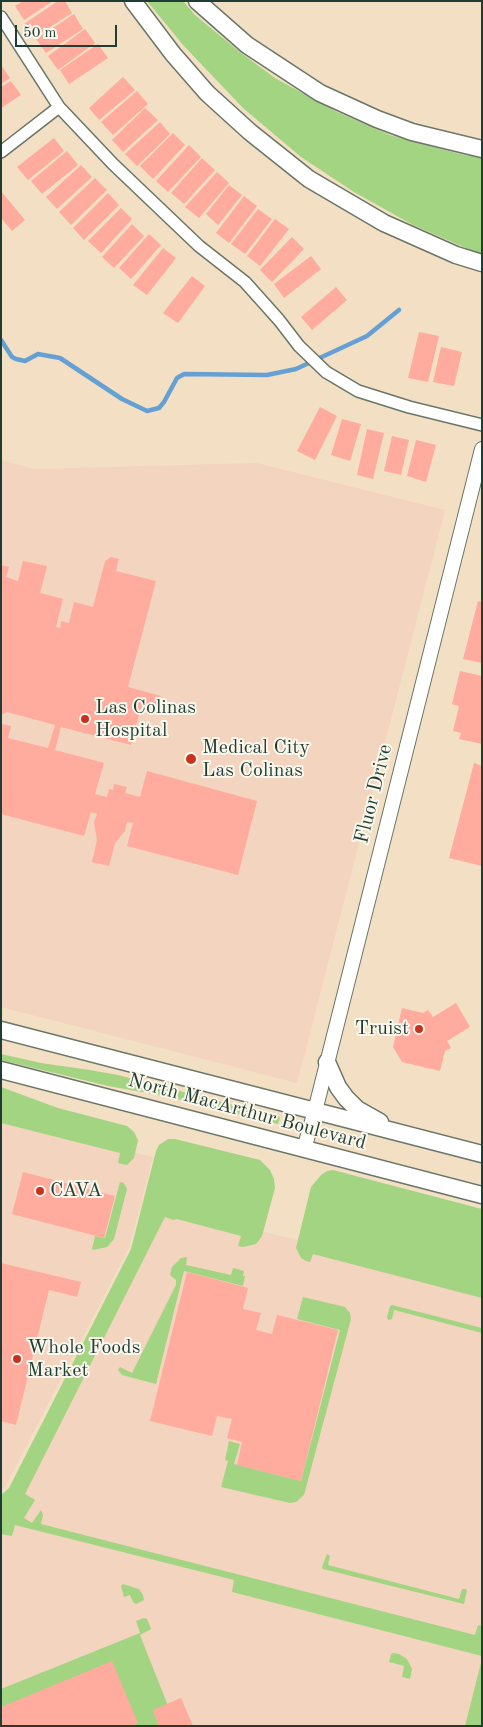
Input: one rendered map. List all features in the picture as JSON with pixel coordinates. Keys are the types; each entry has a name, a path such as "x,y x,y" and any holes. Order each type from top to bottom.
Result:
{"main road":[{"path":"133,1 173,54 207,93 250,132 309,179 384,223 456,255 482,263"},
{"path":"197,1 247,45 320,93 348,107 386,122 448,142 482,149"},
{"path":"456,255 469,264 482,277"},
{"name":"North MacArthur Boulevard","path":"1,1030 482,1154"},
{"path":"327,1062 338,1087 346,1098 357,1109 396,1132"},
{"name":"North MacArthur Boulevard","path":"1,1070 482,1195"}],"street":[{"path":"1,17 59,107 113,164 192,239 245,282 296,342 326,372 358,391 409,407 482,425"},
{"path":"1,152 59,107"},
{"name":"Fluor Drive","path":"304,1148 315,1111 482,448"}],"shaded area":[{"name":"Medical City Las Colinas","path":"1,460 34,469 257,463 445,510 297,1083 1,1007"},
{"path":"1,1119 153,1157 129,1248 5,1487 1,1491"},
{"path":"164,1208 482,1284 482,1726 1,1726 1,1515"}],"green space":[{"path":"147,1 183,1 195,15 275,78 337,112 390,135 482,158 482,253 475,252 413,225 354,192 301,157 243,108 183,45"},
{"path":"1,1054 41,1063 118,1075 280,1117 278,1124 165,1096 108,1086 1,1060"},
{"path":"1,1087 58,1108 127,1126 134,1132 138,1140 134,1158 127,1165 118,1163 120,1153 1,1123"},
{"path":"168,1139 175,1139 260,1160 270,1170 275,1188 262,1236 256,1244 243,1247 238,1246 241,1236 165,1217 25,1494 35,1500 24,1518 32,1523 41,1510 43,1515 41,1524 475,1635 478,1625 482,1626 482,1656 232,1592 234,1580 15,1525 12,1536 1,1534 1,1495 9,1488 131,1249 156,1151 159,1145"},
{"path":"333,1170 482,1209 482,1298 313,1254 310,1262 301,1258 296,1248 311,1187 321,1175"},
{"path":"120,1182 124,1183 127,1189 114,1239 107,1247 93,1250 95,1236 105,1238"},
{"path":"187,1257 186,1265 231,1275 233,1268 244,1271 243,1286 184,1271 156,1384 122,1375 118,1370 120,1367 132,1373 176,1285 176,1280 170,1275 172,1267 181,1258"},
{"path":"303,1297 345,1307 350,1313 351,1319 304,1495 296,1502 290,1503 221,1487 228,1461 225,1460 229,1441 240,1444 234,1464 301,1481 340,1330 297,1319"},
{"path":"392,1305 482,1328 482,1333 394,1310 392,1319 388,1320 387,1317"},
{"path":"327,1554 330,1556 328,1565 459,1599 462,1589 466,1589 464,1604 323,1569"},
{"path":"123,1584 139,1589 144,1600 136,1604 130,1595 124,1597 121,1586"},
{"path":"144,1618 147,1619 151,1629 140,1635 176,1726 131,1726 1,1709 1,1689 140,1633 136,1621"},
{"path":"393,1653 407,1659 412,1669 410,1679 402,1677 404,1666 389,1662"},
{"path":"482,1659 482,1726 465,1726"}],"building":[{"path":"23,1 53,1 24,20 15,6"},
{"path":"58,1 65,1 72,13 33,38 24,24"},
{"path":"74,14 83,29 46,53 36,39"},
{"path":"85,29 95,43 58,70 48,56"},
{"path":"98,44 108,58 69,84 60,70"},
{"path":"1,65 10,78 1,84"},
{"path":"123,77 135,90 99,120 89,108"},
{"path":"11,81 21,95 1,108 1,87"},
{"path":"137,91 148,104 113,135 101,122"},
{"path":"145,108 158,120 123,152 112,140"},
{"path":"160,122 170,134 137,166 125,154"},
{"path":"173,133 185,145 153,179 140,166"},
{"path":"54,138 64,151 28,180 17,167"},
{"path":"189,145 201,157 168,192 156,181"},
{"path":"67,151 78,165 42,194 31,181"},
{"path":"202,158 215,170 184,204 171,193"},
{"path":"81,165 92,177 57,209 46,197"},
{"path":"217,172 229,183 199,218 185,207"},
{"path":"95,178 107,190 71,225 59,212"},
{"path":"229,185 242,195 218,225 206,214"},
{"path":"1,191 25,220 12,231 1,218"},
{"path":"108,193 119,205 84,240 73,228"},
{"path":"244,196 257,206 229,243 216,233"},
{"path":"121,208 132,219 101,253 88,241"},
{"path":"258,209 272,219 245,254 231,244"},
{"path":"275,219 289,229 260,266 247,256"},
{"path":"132,224 144,236 114,268 102,257"},
{"path":"149,234 161,245 131,279 119,268"},
{"path":"292,237 304,249 272,282 260,270"},
{"path":"163,248 176,258 147,295 133,285"},
{"path":"311,256 321,269 284,298 274,284"},
{"path":"192,276 205,286 178,323 163,313"},
{"path":"336,287 347,300 312,330 301,317"},
{"path":"419,332 439,336 428,382 408,378"},
{"path":"441,347 462,352 454,386 433,382"},
{"path":"320,407 337,416 315,460 297,451"},
{"path":"342,419 361,424 350,461 331,455"},
{"path":"367,429 384,433 373,479 357,475"},
{"path":"392,436 409,440 401,475 384,471"},
{"path":"416,440 436,445 426,482 407,476"},
{"name":"Las Colinas Hospital","path":"111,557 119,559 116,571 156,581 128,687 161,696 157,712 141,707 131,745 61,727 55,750 104,763 95,794 107,797 109,789 113,790 114,784 127,787 125,793 140,797 147,771 257,801 238,875 127,846 133,823 127,822 125,831 115,843 109,866 92,862 97,840 94,822 97,814 91,812 84,836 1,814 1,724 11,726 8,738 48,748 55,725 7,712 1,715 1,565 9,567 6,577 18,581 23,561 47,566 40,593 63,599 56,627 60,628 61,621 69,623 74,602 93,607 105,561"},
{"path":"478,601 482,602 482,663 463,659"},
{"path":"460,671 482,676 482,744 459,739 461,733 453,731 459,706 452,704"},
{"path":"474,763 482,766 482,866 449,858"},
{"name":"Truist","path":"456,1003 470,1027 447,1041 451,1048 445,1051 440,1071 402,1062 393,1047 402,1008 423,1013 428,1010 433,1017"},
{"path":"23,1172 115,1196 104,1238 12,1214"},
{"name":"Whole Foods Market","path":"1,1263 81,1282 77,1297 49,1290 16,1425 1,1421"},
{"path":"187,1272 248,1288 243,1309 261,1313 256,1330 272,1334 277,1315 338,1330 301,1481 237,1465 242,1442 227,1438 232,1419 217,1416 212,1436 150,1421"},
{"path":"112,1661 138,1723 132,1726 1,1726 1,1707"},
{"path":"181,1698 193,1726 154,1726 158,1724 153,1710"}],"waterway":[{"path":"1,340 12,357 16,359 25,361 38,354 60,358 122,399 147,411 159,408 177,378 184,374 267,375 296,369 367,336 399,310"}],"place":[{"name":"Las Colinas Hospital","path":"85,719"},
{"name":"Medical City Las Colinas","path":"191,759"},
{"name":"Truist","path":"419,1029"},
{"name":"CAVA","path":"40,1191"},
{"name":"Whole Foods Market","path":"17,1359"}]}
